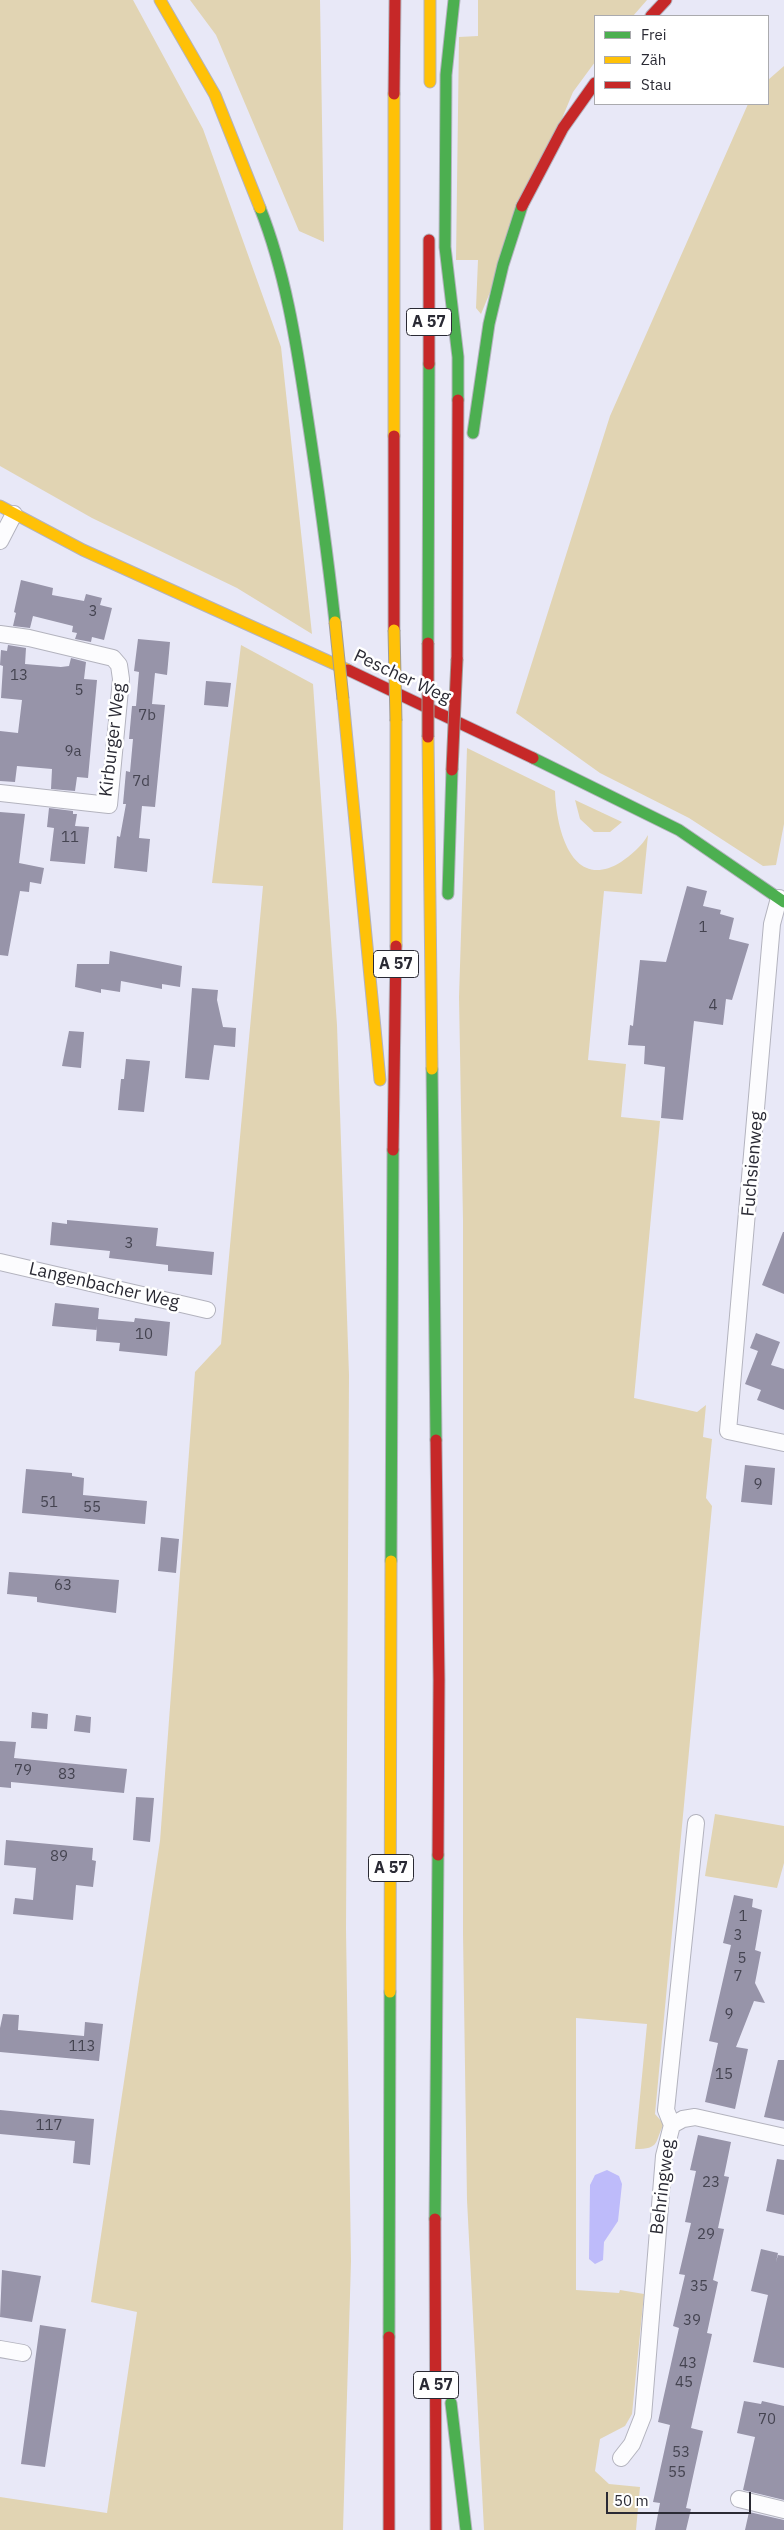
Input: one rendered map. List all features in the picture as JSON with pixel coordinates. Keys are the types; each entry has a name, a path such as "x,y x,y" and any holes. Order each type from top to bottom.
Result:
{"main road":[{"path":"160,0 215,96 270,234 297,350 325,530 392,1207"},
{"name":"A 57","path":"390,2530 392,1207 396,1011 393,128 395,0"},
{"path":"430,0 430,98"},
{"path":"447,902 457,659 459,529 458,357 445,247 446,75 454,0"},
{"path":"652,15 666,0"},
{"path":"383,49 393,128"},
{"path":"459,529 489,324 502,265 521,210 563,128 594,84"},
{"name":"A 57","path":"430,227 428,737 433,971 439,1680 435,2240 436,2530"},
{"name":"Pescher Weg","path":"7,510 91,554 389,689 653,816 679,830 781,900"},
{"path":"433,971 443,928"},
{"path":"435,2240 448,2365"},
{"path":"450,2394 466,2530"}],"street":[{"path":"0,541 7,510"},
{"name":"Kirburger Weg","path":"0,634 29,638 113,658 119,665 120,679 109,804 0,793"},
{"name":"Fuchsienweg","path":"781,900 772,924 728,1431 784,1443"},
{"name":"Langenbacher Weg","path":"0,1262 207,1310"},
{"name":"Behringweg","path":"621,2458 632,2444 643,2416 664,2156 672,2125 666,2110 696,1823"},
{"path":"672,2125 683,2119 695,2117 784,2137"},
{"path":"0,2349 23,2353"},
{"path":"739,2499 784,2510"}],"shaded area":[{"path":"0,0 133,0 203,129 281,347 312,634 237,588 92,518 0,466"},
{"path":"190,0 320,0 324,242 299,231 216,35"},
{"path":"478,0 647,0 634,15 594,15 594,63 573,92 481,314 476,308 478,260 456,260 459,37 478,36"},
{"path":"784,66 784,824 776,865 763,866 689,818 600,773 516,713 610,416 748,105 769,105 769,79"},
{"path":"241,645 313,684 337,1025 349,1375 346,1929 351,2261 343,2530 0,2530 0,2497 107,2513 137,2312 91,2302 160,1841 195,1372 221,1344 263,886 212,883"},
{"path":"467,748 555,791 556,806 563,837 578,863 590,869 604,869 621,862 643,843 648,835 642,894 604,891 588,1060 626,1064 621,1117 660,1121 634,1398 697,1412 706,1405 703,1437 712,1439 706,1498 712,1506 655,2114 664,2124 653,2146 635,2149 647,2024 576,2018 576,2290 619,2293 620,2290 644,2294 632,2414 625,2426 600,2439 595,2471 609,2484 640,2487 636,2530 484,2530 467,2200 463,1934 463,1221 459,997"},
{"path":"575,800 622,822 610,832 594,832 580,819"},
{"path":"715,1814 784,1826 784,1863 777,1888 705,1876"}],"water":[{"path":"607,2170 619,2176 622,2184 618,2221 604,2242 603,2260 595,2264 589,2259 590,2185 595,2175"}],"building":[{"path":"21,580 53,588 52,595 84,601 86,594 102,598 100,605 112,608 104,640 92,637 91,642 75,639 77,633 72,632 73,626 33,616 30,628 13,626"},
{"path":"138,639 170,642 167,675 155,673 152,704 165,705 155,807 142,806 139,838 150,839 147,872 114,868 117,836 120,837 126,804 123,804 126,771 130,772 133,739 129,739 132,706 136,706 139,672 134,671"},
{"path":"8,645 26,648 25,664 69,666 71,658 86,662 84,679 97,680 88,778 77,777 75,791 51,789 52,769 17,766 15,782 0,781 0,731 18,733 22,700 1,698 3,666 0,665 1,650 7,651"},
{"path":"206,681 231,683 228,707 204,705"},
{"path":"49,808 73,811 73,814 77,814 75,826 89,827 85,864 50,861 54,828 47,827"},
{"path":"0,812 25,814 19,863 44,868 41,884 30,882 29,892 20,891 8,956 0,955"},
{"path":"687,886 707,891 703,906 721,910 720,914 734,918 729,939 749,944 732,1000 726,999 723,1025 694,1021 683,1120 661,1118 665,1067 644,1064 645,1046 628,1045 630,1025 633,1026 640,960 666,962"},
{"path":"110,951 182,966 180,987 162,984 162,989 121,981 120,992 101,989 101,993 75,987 77,964 109,964"},
{"path":"192,988 218,990 217,1000 223,1027 236,1028 235,1047 214,1045 209,1080 185,1078"},
{"path":"69,1031 84,1032 81,1068 62,1066"},
{"path":"126,1059 150,1061 144,1112 118,1110 121,1079 124,1079"},
{"path":"67,1220 158,1228 156,1246 214,1252 212,1275 168,1271 168,1265 109,1258 110,1251 50,1245 52,1222 67,1224"},
{"path":"784,1232 784,1294 762,1285"},
{"path":"55,1303 99,1308 98,1319 134,1322 135,1318 170,1322 167,1356 119,1351 120,1343 96,1341 97,1330 52,1326"},
{"path":"756,1333 780,1342 771,1365 784,1369 784,1410 757,1400 761,1390 745,1384 758,1351 750,1348"},
{"path":"745,1465 775,1468 772,1505 741,1502"},
{"path":"26,1469 72,1473 72,1476 84,1478 83,1495 147,1501 145,1524 22,1513"},
{"path":"161,1537 179,1539 176,1573 158,1571"},
{"path":"9,1572 119,1580 116,1613 37,1602 37,1597 7,1594"},
{"path":"32,1712 48,1714 47,1729 31,1728"},
{"path":"76,1715 91,1717 90,1733 74,1731"},
{"path":"0,1741 16,1742 14,1758 127,1769 124,1793 11,1782 11,1788 0,1787"},
{"path":"136,1797 154,1798 150,1842 133,1840"},
{"path":"6,1840 93,1848 92,1860 96,1861 93,1887 76,1885 73,1920 13,1914 15,1898 33,1900 36,1868 4,1865"},
{"path":"734,1895 753,1899 752,1907 762,1910 755,1950 761,1952 755,1983 765,2003 754,2001 736,2047 748,2049 735,2109 705,2102 718,2043 709,2041 731,1945 723,1943"},
{"path":"3,2014 19,2015 18,2030 84,2036 85,2022 103,2024 99,2061 0,2052 0,2028"},
{"path":"778,2060 784,2060 784,2121 764,2117"},
{"path":"0,2110 94,2119 90,2165 73,2163 75,2141 0,2134"},
{"path":"698,2135 731,2142 724,2176 729,2177 718,2228 724,2229 713,2280 718,2282 707,2333 712,2334 691,2428 703,2431 686,2508 691,2509 686,2530 655,2530 660,2503 653,2502 670,2425 658,2422 679,2328 673,2326 685,2275 679,2274 691,2223 685,2222 696,2171 690,2170"},
{"path":"777,2159 784,2160 784,2215 766,2211"},
{"path":"761,2249 778,2253 776,2262 778,2255 784,2256 784,2368 753,2362 768,2295 751,2291"},
{"path":"2,2270 41,2276 32,2322 0,2317"},
{"path":"40,2325 66,2329 45,2467 21,2464"},
{"path":"744,2401 761,2404 762,2401 784,2406 784,2500 743,2490 755,2437 737,2433"},
{"path":"749,2512 784,2520 784,2530 745,2530"}],"traffic: fast":[{"path":"454,0 446,75 445,247 458,357 458,400"},
{"path":"473,433 489,324 503,265 522,206"},
{"path":"260,208 283,281 294,332 318,488 335,622"},
{"path":"428,643 429,364"},
{"path":"533,758 679,830 784,902"},
{"path":"448,894 452,770"},
{"path":"432,1069 436,1440"},
{"path":"391,1561 393,1150"},
{"path":"435,2219 438,1855"},
{"path":"389,2337 390,1992"},
{"path":"451,2403 466,2530"}],"traffic: slow":[{"path":"160,0 215,95 260,208"},
{"path":"430,0 430,82"},
{"path":"394,94 394,436"},
{"path":"0,506 83,550 348,670"},
{"path":"335,622 343,699"},
{"path":"394,630 396,721"},
{"path":"343,699 380,1080"},
{"path":"396,721 396,946"},
{"path":"428,737 432,1069"},
{"path":"390,1992 391,1561"}],"traffic: jam":[{"path":"394,94 395,0"},
{"path":"652,15 666,0"},
{"path":"522,206 563,128 594,84"},
{"path":"429,240 429,364"},
{"path":"457,659 458,400"},
{"path":"394,436 394,630"},
{"path":"428,643 428,737"},
{"path":"452,770 457,659"},
{"path":"348,670 533,758"},
{"path":"393,1150 396,946"},
{"path":"436,1440 439,1680 438,1855"},
{"path":"435,2219 436,2530"},
{"path":"389,2337 389,2530"}]}
